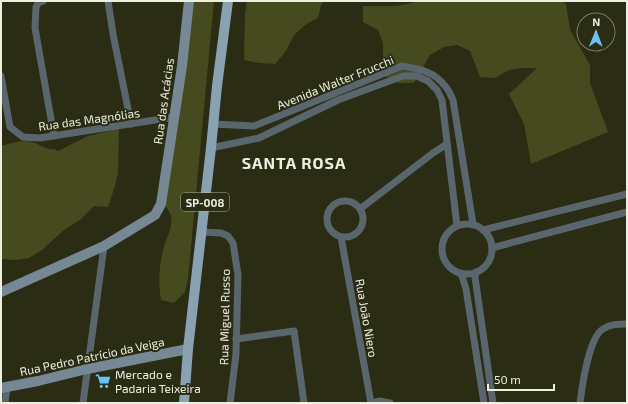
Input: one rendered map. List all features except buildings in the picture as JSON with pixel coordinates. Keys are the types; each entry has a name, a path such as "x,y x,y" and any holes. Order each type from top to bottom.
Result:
{"main road":[{"name":"SP-008","path":"184,403 188,349 217,86 228,1"}],"street":[{"path":"43,1 39,2 36,7 35,28 54,136"},
{"path":"108,1 131,124"},
{"name":"Rua das Acácias","path":"104,246 155,216 161,204 182,66 189,1"},
{"name":"Avenida Walter Frucchi","path":"254,126 402,66 420,69 434,75 446,86 453,100 473,224"},
{"name":"Rua das Magnólias","path":"1,76 10,127 23,137 40,138 174,117"},
{"name":"Avenida Walter Frucchi","path":"211,148 259,138 338,100 403,76 416,76 428,81 437,90 442,100 457,226"},
{"path":"214,124 254,126 259,138"},
{"path":"360,209 447,144"},
{"path":"483,230 627,194"},
{"path":"345,201 351,202 360,209 363,218 358,232 348,237 341,237 331,231 326,220 329,209 333,204 345,201"},
{"path":"492,248 627,212"},
{"path":"464,224 473,224 487,233 491,241 491,256 488,263 476,272 468,274 461,273 449,266 445,260 442,248 443,242 445,236 450,230 464,224"},
{"name":"Rua Miguel Russo","path":"202,232 221,233 228,236 233,243 238,275 236,354 230,403"},
{"name":"Rua João Niero","path":"341,237 371,403"},
{"path":"1,292 104,246"},
{"path":"83,403 104,246"},
{"path":"476,272 475,277 493,403"},
{"path":"461,273 466,289 484,403"},
{"path":"580,403 583,379 593,341 601,329 616,324 627,324"},
{"path":"236,339 294,331 304,403"},
{"name":"Rua Pedro Patrício da Veiga","path":"4,388 87,369 188,349"},
{"path":"4,388 5,403"},
{"path":"371,403 385,401 390,403"}],"green space":[{"path":"191,1 214,1 188,279 185,292 174,303 161,300 160,267 162,254 171,224 170,214 164,203"},
{"path":"247,1 324,1 321,5 318,18 305,25 294,35 286,51 275,64 244,60 245,13"},
{"path":"418,1 561,1 566,4 570,30 576,40 576,52 583,52 590,65 590,83 608,132 531,164 524,124 509,94 537,68 509,70 495,78 480,77 470,51 457,45 444,47 430,55 414,83 398,83 383,75 383,43 378,30 363,22 363,6 397,6"},
{"path":"119,129 118,173 108,207 94,206 80,220 64,230 42,250 29,258 16,260 1,259 1,146 29,141 58,151 88,136"}],"place":[{"name":"Mercado e Padaria Teixeira","path":"103,381"}],"district":[{"name":"SANTA ROSA","path":"294,162"}]}
